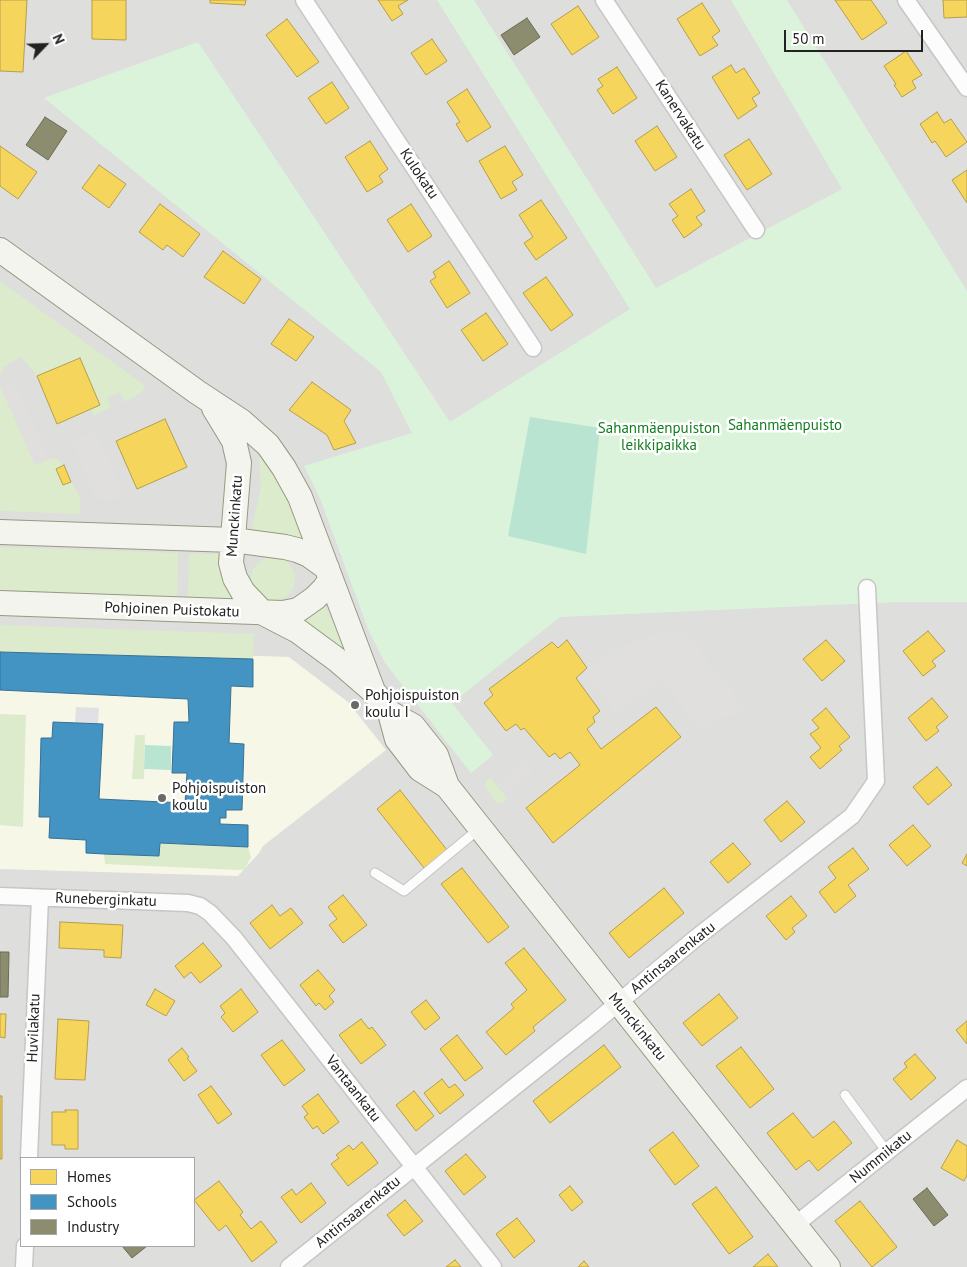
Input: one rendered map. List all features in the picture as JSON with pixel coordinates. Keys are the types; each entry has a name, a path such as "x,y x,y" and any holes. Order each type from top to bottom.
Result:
{"main road":[{"name":"Munckinkatu","path":"0,250 248,427 268,445 284,468 300,497 373,691"},
{"name":"Munckinkatu","path":"209,400 226,424 234,441 239,463 231,563 235,578 243,592 263,613 298,631 336,658 373,691 390,713 413,726 436,755 447,786 828,1267"},
{"path":"0,532 233,540 297,550 309,555 329,574"},
{"name":"Pohjoinen Puistokatu","path":"0,603 283,613 298,610 315,598 324,590 329,574"}],"street":[{"name":"Kulokatu","path":"304,0 533,348"},
{"name":"Kanervakatu","path":"604,0 756,230"},
{"path":"906,0 967,88"},
{"name":"Antinsaarenkatu","path":"289,1267 698,937 852,816 876,781 867,588"},
{"name":"Runeberginkatu","path":"0,896 188,903 200,906 210,912"},
{"name":"Huvilakatu","path":"29,1157 40,898"},
{"name":"Vantaankatu","path":"210,912 234,938 493,1267"},
{"name":"Nummikatu","path":"795,1225 967,1088"},
{"path":"24,1267 25,1247"}],"lane":[{"path":"375,873 404,891 480,827"},
{"path":"845,1095 887,1152"}],"shaded area":[{"path":"0,0 967,0 967,1267 0,1267"},
{"path":"15,382 49,459 35,465 1,388"},
{"path":"96,431 124,496 111,501 96,499 72,441"},
{"path":"687,633 745,707 734,716 722,716 702,733 661,680 617,715 582,675 611,650 655,634"},
{"name":"Pohjoispuiston koulu","path":"0,647 289,657 348,702 386,750 263,846 238,876 0,869"},
{"path":"76,707 99,708 98,724 75,723"},
{"path":"524,760 533,772 505,794 496,783"}],"green space":[{"name":"Sahanmäenpuisto","path":"437,0 474,0 656,288 842,189 731,0 787,0 967,291 967,602 897,602 560,617 452,703 493,755 471,773 385,663 368,629 321,501 304,466 412,433 381,372 44,98 198,42 450,422 630,309"},
{"path":"0,281 143,384 145,388 125,402 120,392 107,398 111,407 94,416 90,409 100,405 80,358 37,376 21,357 5,366 0,375"},
{"path":"0,384 35,465 56,458 64,465 56,469 63,485 71,482 79,494 81,504 79,514 0,511"},
{"path":"530,417 600,428 586,554 508,536"},
{"path":"261,453 277,473 308,545 283,534 253,534 251,532 261,486 259,456"},
{"path":"0,547 178,553 177,597 0,590"},
{"path":"189,554 220,554 227,588 232,598 188,597"},
{"path":"273,557 285,561 291,567 295,579 291,591 285,597 273,601 261,597 255,591 251,579 255,567 261,561"},
{"path":"323,602 345,647 346,650 344,651 299,621 315,613"},
{"path":"0,625 254,634 253,659 0,652"},
{"path":"0,714 26,715 23,827 0,825"},
{"path":"135,735 145,735 144,779 132,779"},
{"path":"145,745 171,746 171,770 144,769"},
{"path":"491,778 507,798 502,803 497,803 485,787 487,780"},
{"path":"160,843 248,847 251,857 245,869 239,870 105,864 104,854 159,856"}],"building: Homes":[{"path":"0,0 27,0 23,72 0,71"},
{"path":"92,0 126,0 126,40 92,39"},
{"path":"210,0 246,0 245,5 210,3"},
{"path":"378,0 408,0 398,6 403,14 392,21"},
{"path":"835,0 871,0 887,23 862,40"},
{"path":"943,0 967,0 967,17 944,18"},
{"path":"702,3 720,31 712,37 718,45 700,56 677,19"},
{"path":"578,6 599,37 572,55 551,24"},
{"path":"287,19 319,62 297,77 266,35"},
{"path":"432,39 447,61 426,75 411,53"},
{"path":"906,51 922,75 912,81 916,88 902,97 884,66"},
{"path":"731,65 736,73 744,68 760,93 752,98 757,106 738,119 712,77"},
{"path":"617,67 637,98 613,114 597,90 603,86 598,79"},
{"path":"332,82 349,108 326,124 308,98"},
{"path":"467,89 491,127 467,142 456,124 460,122 447,102"},
{"path":"937,112 944,123 951,119 967,142 946,157 935,141 932,143 920,124"},
{"path":"657,126 677,157 655,171 635,141"},
{"path":"749,139 772,174 747,190 724,155"},
{"path":"370,141 388,169 379,176 383,182 367,192 345,157"},
{"path":"0,146 37,172 18,199 0,186"},
{"path":"505,146 523,175 512,182 517,190 501,199 479,161"},
{"path":"99,165 126,184 109,208 82,188"},
{"path":"967,170 967,203 952,180"},
{"path":"691,189 705,211 696,217 702,225 684,238 672,220 678,216 669,204"},
{"path":"541,200 567,238 536,260 524,243 533,237 519,215"},
{"path":"160,204 200,234 183,257 167,245 163,250 139,232"},
{"path":"411,204 432,236 408,252 387,220"},
{"path":"223,251 261,279 244,304 204,277"},
{"path":"449,261 470,293 447,308 430,281 436,277 433,272"},
{"path":"546,277 573,315 551,331 523,293"},
{"path":"486,313 508,344 483,361 461,330"},
{"path":"289,319 314,337 296,361 271,344"},
{"path":"80,358 100,405 57,424 37,376"},
{"path":"312,382 351,410 344,421 356,443 334,450 327,435 289,410"},
{"path":"165,419 187,467 137,489 116,441"},
{"path":"64,465 71,482 63,485 56,469"},
{"path":"928,631 945,651 932,661 936,666 923,676 903,651"},
{"path":"567,640 587,668 576,678 600,711 593,717 595,722 587,729 601,749 656,707 681,737 553,843 526,808 580,765 570,752 560,759 555,753 549,757 524,728 521,730 516,724 506,731 484,703 493,695 489,689 552,642 558,648"},
{"path":"826,640 845,661 822,681 803,659"},
{"path":"932,698 948,717 936,727 939,731 926,741 908,718"},
{"path":"826,708 850,737 839,746 842,750 820,769 810,757 821,748 810,734 819,728 812,720"},
{"path":"937,767 952,785 928,805 913,787"},
{"path":"400,790 447,850 424,868 377,809"},
{"path":"787,801 805,822 781,842 764,820"},
{"path":"913,825 931,846 907,866 889,845"},
{"path":"733,843 751,864 728,883 710,862"},
{"path":"853,848 869,869 848,885 856,896 835,913 819,892 836,878 828,867"},
{"path":"967,854 967,866 962,863"},
{"path":"462,868 509,927 488,943 441,884"},
{"path":"664,888 684,913 629,958 609,933"},
{"path":"343,895 367,925 343,943 329,925 337,919 328,907"},
{"path":"791,896 807,916 792,928 795,932 786,940 766,916"},
{"path":"272,905 280,916 291,908 303,923 270,949 250,923"},
{"path":"60,922 123,925 121,958 104,957 104,950 59,948"},
{"path":"203,943 222,966 200,983 191,972 184,978 175,966"},
{"path":"524,948 566,1000 533,1027 535,1031 506,1055 486,1032 514,1008 511,1004 527,990 505,963"},
{"path":"318,970 335,990 329,996 334,1002 325,1010 319,1003 316,1006 300,985"},
{"path":"155,989 175,1001 166,1016 146,1005"},
{"path":"241,989 258,1012 233,1032 221,1017 225,1013 220,1006"},
{"path":"719,994 738,1018 702,1046 683,1023"},
{"path":"426,1000 440,1018 425,1030 411,1012"},
{"path":"0,1014 6,1014 5,1038 0,1037"},
{"path":"58,1019 89,1021 85,1080 55,1079"},
{"path":"361,1019 369,1029 372,1027 386,1045 361,1064 339,1035"},
{"path":"967,1021 967,1044 956,1030"},
{"path":"457,1035 483,1068 465,1081 440,1049"},
{"path":"282,1040 305,1070 284,1086 261,1055"},
{"path":"604,1045 621,1067 550,1123 533,1101"},
{"path":"741,1047 774,1089 750,1108 716,1066"},
{"path":"182,1048 197,1071 184,1081 168,1060"},
{"path":"915,1054 936,1078 911,1100 893,1079 907,1067 904,1063"},
{"path":"442,1079 449,1088 455,1084 464,1095 440,1114 424,1093"},
{"path":"211,1086 232,1114 218,1124 198,1095"},
{"path":"414,1091 434,1116 416,1131 396,1105"},
{"path":"318,1094 339,1122 323,1134 317,1126 313,1129 304,1117 308,1114 302,1106"},
{"path":"0,1096 2,1096 2,1159 0,1159"},
{"path":"65,1110 78,1110 78,1149 65,1149 65,1145 52,1145 52,1112 66,1112"},
{"path":"793,1113 813,1138 834,1121 852,1143 818,1171 809,1160 796,1170 767,1133"},
{"path":"673,1132 699,1166 675,1185 649,1150"},
{"path":"957,1140 967,1146 967,1175 964,1181 941,1168"},
{"path":"362,1142 378,1163 348,1186 331,1164 339,1158 336,1155 349,1145 353,1150"},
{"path":"466,1154 486,1177 464,1195 445,1171"},
{"path":"219,1181 243,1212 240,1215 251,1229 261,1221 277,1242 252,1262 226,1225 219,1231 195,1199"},
{"path":"311,1183 326,1203 301,1223 281,1197 292,1189 296,1195"},
{"path":"570,1186 583,1202 572,1211 559,1195"},
{"path":"716,1187 753,1237 729,1254 692,1204"},
{"path":"405,1200 423,1221 404,1236 387,1215"},
{"path":"860,1201 897,1247 872,1267 835,1221"},
{"path":"517,1218 535,1241 514,1258 496,1234"},
{"path":"768,1254 778,1267 753,1267"},
{"path":"455,1260 461,1267 446,1267"},
{"path":"584,1261 589,1267 578,1267"}],"building: Schools":[{"path":"0,652 253,659 253,687 231,686 229,743 244,744 242,810 226,810 226,818 220,818 220,824 248,825 248,847 160,843 159,856 104,854 86,853 86,840 49,838 50,817 39,817 41,738 52,738 53,722 103,724 99,799 185,803 187,773 172,773 174,722 189,722 188,699 0,690"}],"building: Industry":[{"path":"527,18 540,37 514,55 501,35"},
{"path":"45,117 67,131 48,160 26,145"},
{"path":"0,952 9,952 8,997 0,997"},
{"path":"927,1188 948,1215 934,1226 913,1199"},
{"path":"123,1247 146,1247 132,1258"}],"place":[{"name":"Pohjoispuiston koulu I","path":"355,705"},
{"name":"Pohjoispuiston koulu","path":"162,798"}],"park label":[{"name":"Sahanmäenpuiston leikkipaikka","path":"659,438"}]}
